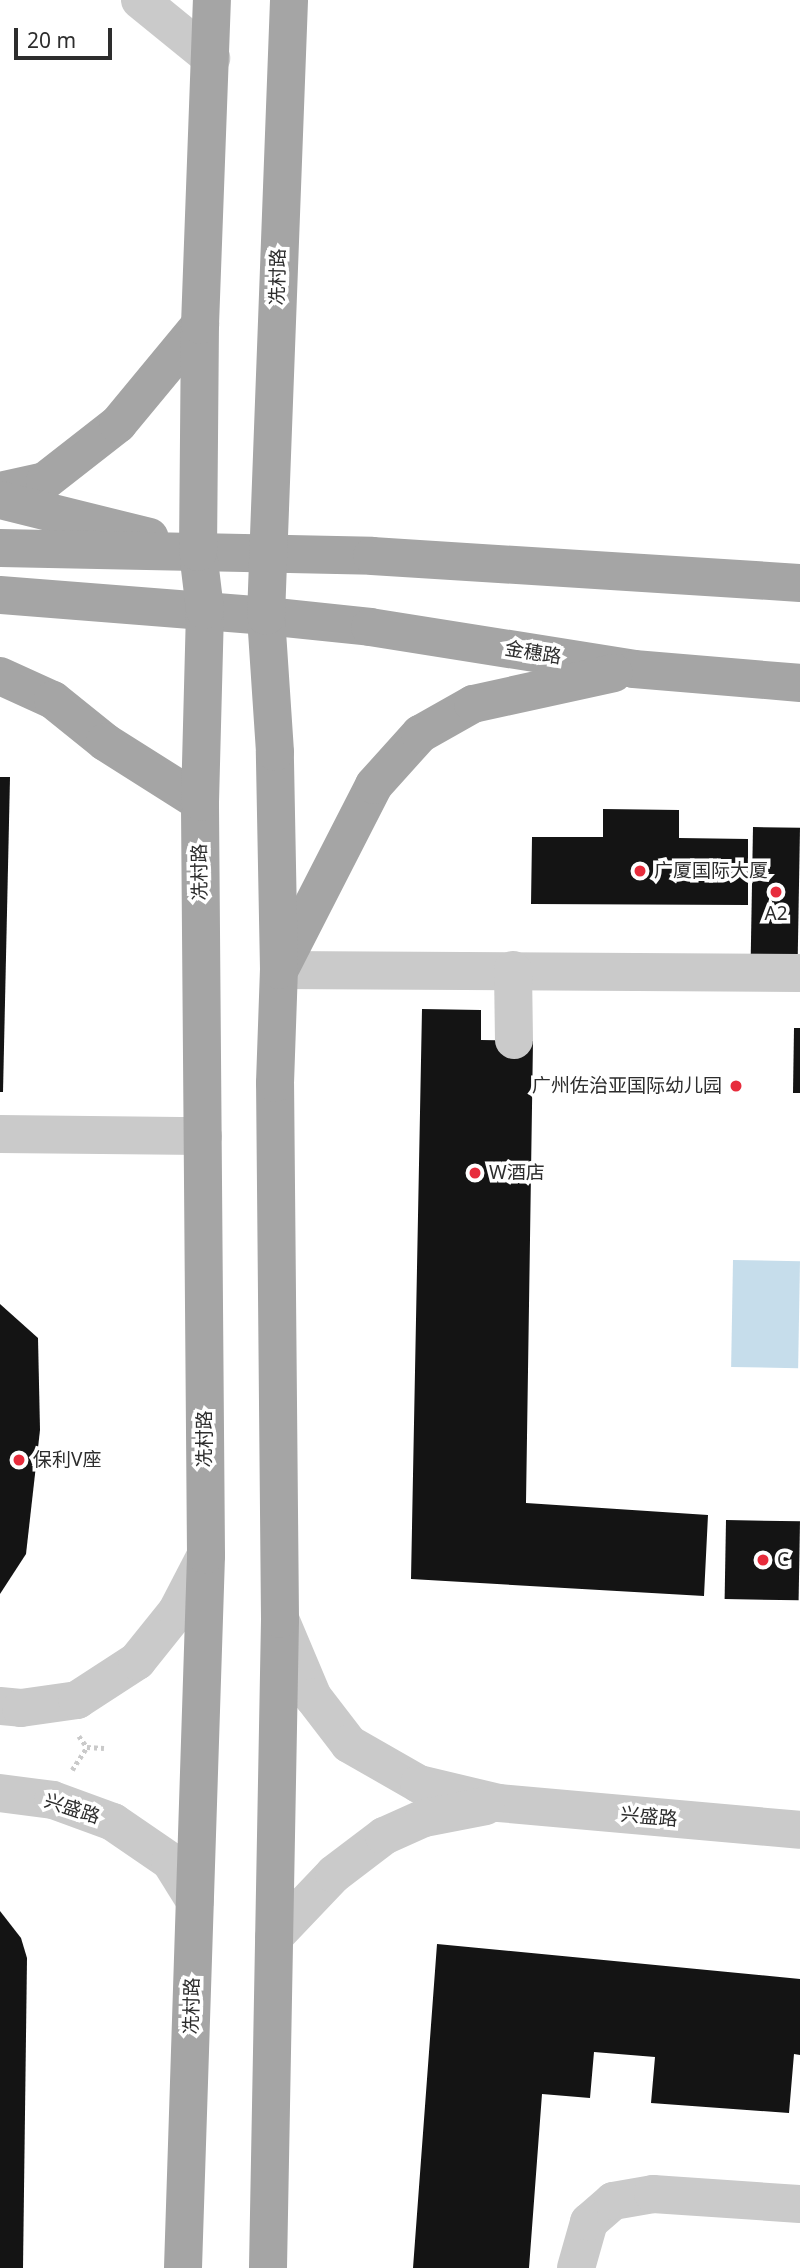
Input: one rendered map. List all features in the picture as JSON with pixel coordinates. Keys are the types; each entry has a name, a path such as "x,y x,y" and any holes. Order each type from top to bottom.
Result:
{"main road":[{"path":"198,552 200,326 212,0"},
{"name":"冼村路","path":"266,616 271,554 289,0"},
{"path":"0,491 45,481 118,424 200,326"},
{"path":"0,499 198,552"},
{"path":"0,548 271,554 800,583"},
{"name":"冼村路","path":"183,2268 206,1555 200,802 205,610 198,552"},
{"name":"金穗路","path":"0,595 205,610 370,627 634,669 800,682"},
{"path":"266,616 275,752 279,970 275,1083 280,1619 268,2268"},
{"path":"279,970 374,785 420,734 473,704 634,669"},
{"path":"0,676 53,700 105,742 200,802"}],"street":[{"path":"140,0 211,58"},
{"path":"279,970 800,974"},
{"path":"513,970 514,1040"},
{"path":"0,1134 202,1136"},
{"path":"0,1706 77,1700 137,1661 177,1611 206,1555"},
{"path":"280,1619 313,1697 349,1744 419,1784 499,1803"},
{"name":"兴盛路","path":"0,1793 53,1800 113,1822 170,1861 194,1901"},
{"path":"274,1937 334,1874 384,1836 424,1818 499,1803"},
{"name":"兴盛路","path":"499,1803 800,1830"},
{"path":"576,2268 589,2222 613,2201 653,2194 800,2204"}],"path":[{"path":"75,1729 87,1747"},
{"path":"87,1747 104,1748"},
{"path":"70,1773 87,1747"}],"water":[{"path":"733,1260 800,1261 798,1368 731,1367"}],"building":[{"path":"0,777 10,777 3,1092 0,1092"},
{"name":"广厦国际大厦","path":"603,809 679,810 679,838 748,839 748,905 531,904 532,837 603,837"},
{"name":"A2","path":"753,827 800,828 798,957 751,956"},
{"name":"W酒店","path":"422,1009 481,1010 481,1040 533,1041 526,1503 708,1515 704,1596 411,1579"},
{"path":"794,1028 800,1028 800,1093 793,1093"},
{"name":"保利V座","path":"0,1304 38,1338 40,1430 26,1554 0,1594"},
{"name":"C","path":"726,1520 800,1521 799,1600 725,1599"},
{"path":"0,1911 21,1938 27,1958 23,2268 0,2268"},
{"path":"437,1944 800,1979 800,2055 794,2054 789,2113 651,2103 655,2057 594,2052 590,2098 542,2094 529,2268 413,2268"}],"place":[{"name":"广厦国际大厦","path":"640,871"},
{"name":"A2","path":"776,892"},
{"name":"广州佐治亚国际幼儿园","path":"736,1086"},
{"name":"W酒店","path":"475,1173"},
{"name":"保利V座","path":"19,1460"},
{"name":"C","path":"763,1560"}]}
